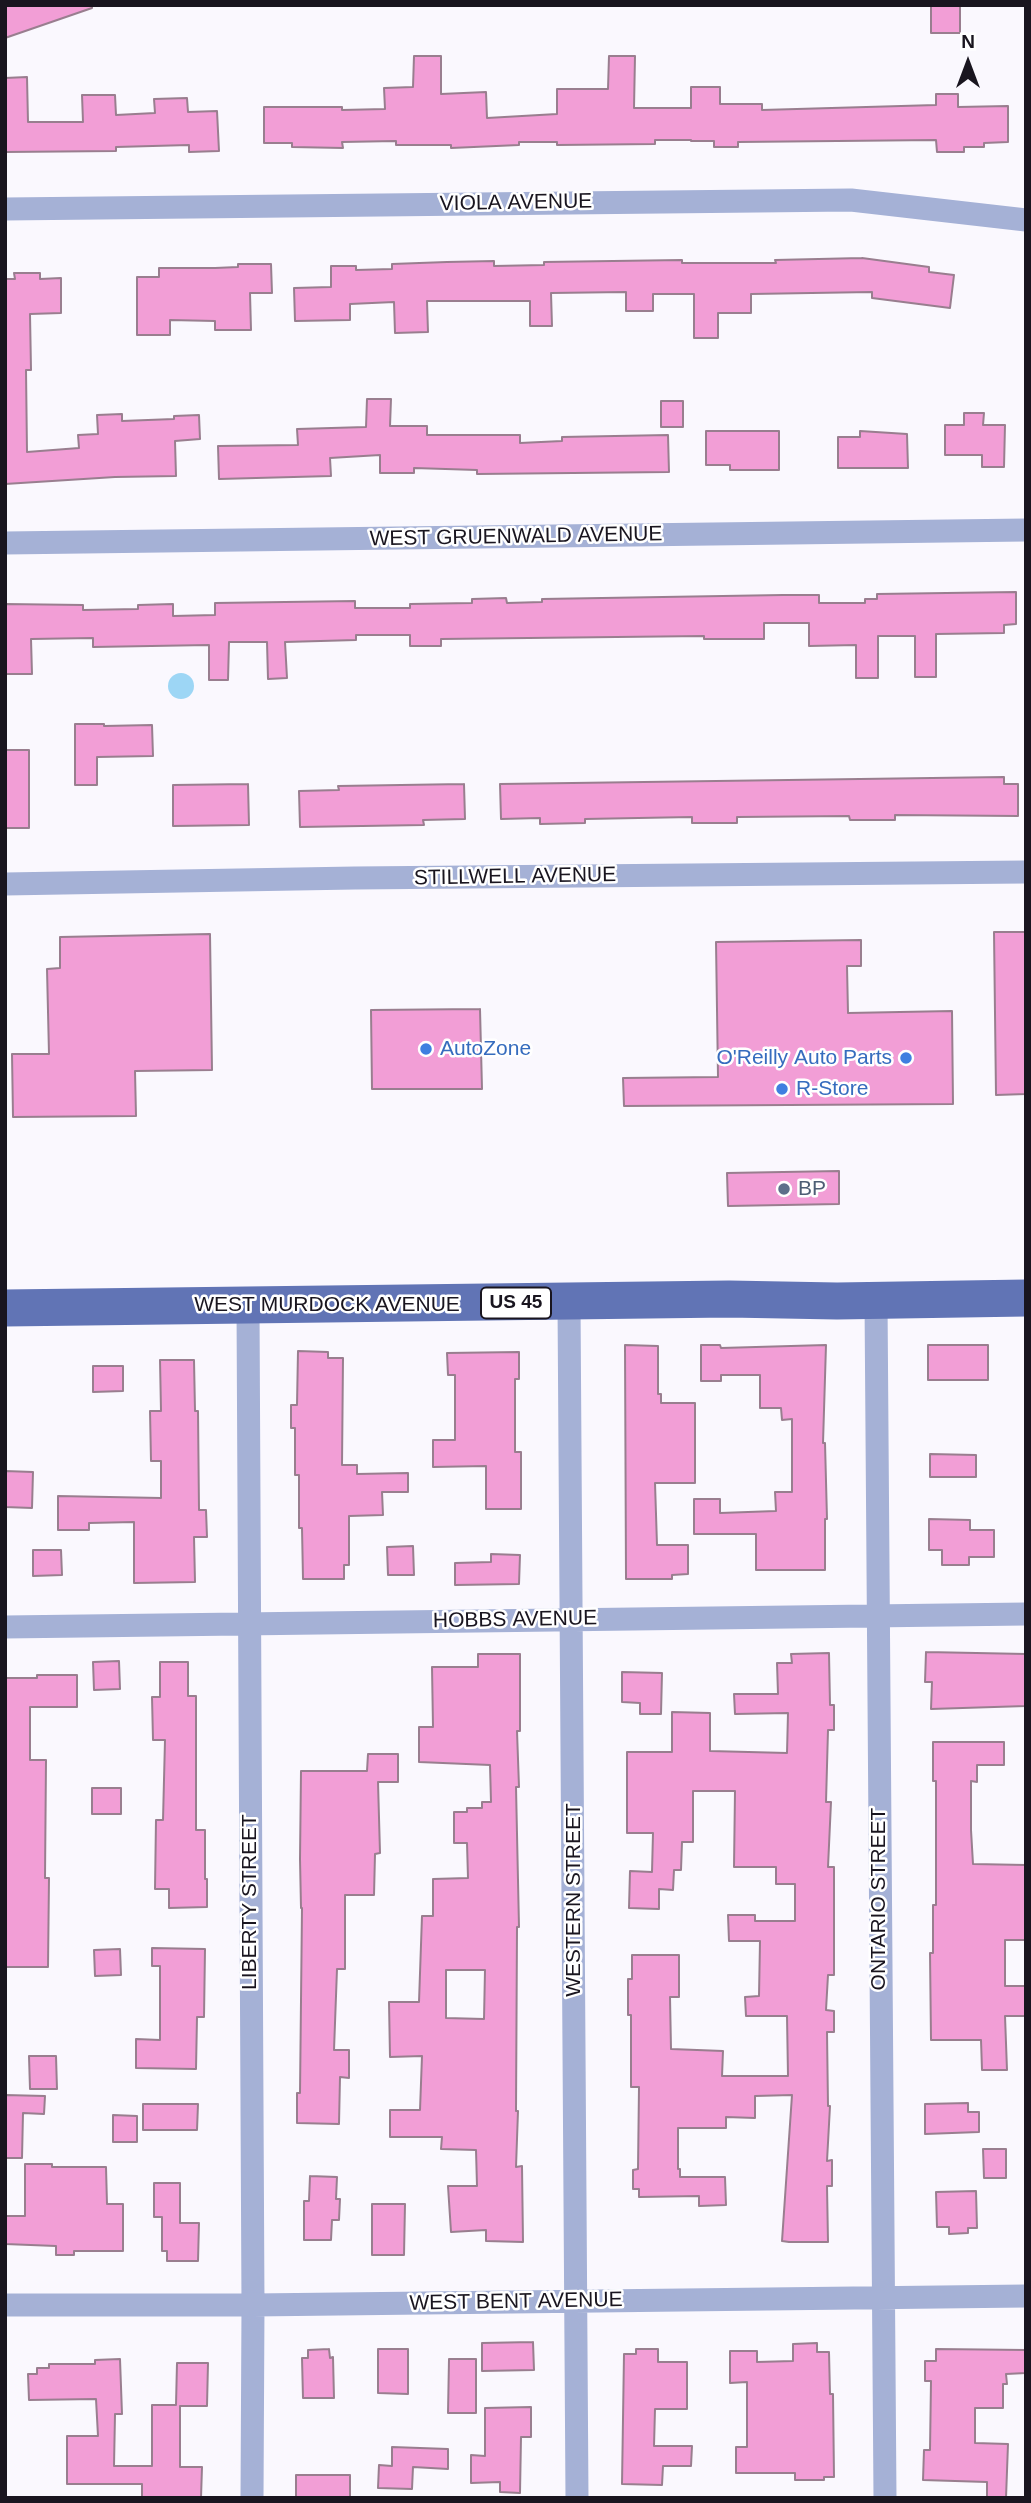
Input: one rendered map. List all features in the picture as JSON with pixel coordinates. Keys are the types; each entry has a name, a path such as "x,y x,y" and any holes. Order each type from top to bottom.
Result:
{"main road":[{"name":"WEST MURDOCK AVENUE","path":"5,1308 1026,1298"}],"street":[{"name":"VIOLA AVENUE","path":"5,209 851,200 1026,220"},
{"name":"WEST GRUENWALD AVENUE","path":"5,543 1026,530"},
{"name":"STILLWELL AVENUE","path":"5,884 1026,872"},
{"name":"ONTARIO STREET","path":"876,1300 885,2498"},
{"name":"WESTERN STREET","path":"569,1302 577,2498"},
{"name":"LIBERTY STREET","path":"248,1306 252,2498"},
{"name":"HOBBS AVENUE","path":"5,1627 1026,1614"},
{"name":"WEST BENT AVENUE","path":"5,2305 253,2305 1026,2296"}],"water":[{"path":"181,673 190,677 194,686 190,695 181,699 172,695 168,686 172,677"}],"building":[{"path":"5,5 92,5 92,8 5,38"},
{"path":"931,5 960,5 960,33 931,33"},
{"path":"414,56 441,56 441,94 486,92 487,118 557,114 557,89 608,89 609,56 635,56 634,108 691,108 691,87 720,87 720,104 762,104 762,110 936,105 936,94 958,94 958,107 1008,106 1008,142 984,143 984,147 964,147 964,152 937,152 936,140 738,142 738,147 714,147 714,141 691,140 655,140 655,144 557,145 557,142 519,142 519,145 451,148 451,145 396,145 396,141 342,142 343,148 292,147 292,143 264,143 264,107 385,109 384,88 413,87"},
{"path":"27,77 28,122 83,122 82,95 115,95 116,115 155,113 154,99 187,98 188,112 217,111 219,151 189,152 189,145 116,147 116,151 5,152 5,78"},
{"path":"862,258 929,267 929,272 954,275 950,308 872,298 872,292 751,294 751,313 718,313 718,338 694,338 694,294 653,294 653,311 626,311 626,292 551,293 552,326 530,326 530,301 427,301 428,332 395,333 394,302 350,304 350,320 295,321 294,288 331,287 331,266 356,266 356,270 392,269 392,264 447,262 494,261 494,266 544,265 544,262 682,260 682,263 776,263 775,260"},
{"path":"238,264 271,264 272,293 250,293 251,330 215,330 215,321 170,320 170,335 137,335 137,277 159,277 159,268 238,267"},
{"path":"14,273 40,273 40,279 61,278 61,313 30,314 31,370 26,370 27,452 79,448 78,435 98,434 97,415 122,414 122,421 199,415 200,439 175,441 176,476 5,484 5,279 15,279"},
{"path":"367,399 391,399 390,426 427,426 427,435 520,435 520,443 562,441 562,437 668,435 669,472 477,474 477,470 414,468 414,473 380,473 380,455 330,458 331,476 219,479 218,446 298,445 297,429 366,427"},
{"path":"661,401 683,401 683,427 661,427"},
{"path":"964,413 984,413 983,425 1005,425 1004,467 982,467 982,455 945,455 945,425 964,425"},
{"path":"706,431 779,431 779,470 730,470 730,465 706,465"},
{"path":"860,431 907,434 908,468 838,468 838,437 860,437"},
{"path":"1016,592 1016,624 1004,625 1004,633 936,634 936,677 915,677 915,636 878,636 878,678 856,678 856,645 809,646 809,623 764,623 764,639 704,639 704,636 441,639 441,646 410,646 410,635 356,635 356,640 285,642 287,678 268,679 267,642 229,642 228,680 209,680 209,645 93,647 93,638 31,639 32,674 5,674 5,604 83,605 83,610 138,609 138,605 173,604 173,616 215,615 215,603 355,601 355,608 410,608 410,604 472,603 472,599 506,598 507,603 542,602 542,599 819,595 819,603 865,603 865,599 877,599 877,594"},
{"path":"75,724 152,725 153,756 97,757 97,785 75,785"},
{"path":"5,750 29,750 29,828 5,828"},
{"path":"1004,777 1004,784 1018,784 1018,816 895,815 895,820 850,820 849,816 737,817 737,823 692,823 692,817 585,819 585,823 540,824 540,818 501,819 500,784"},
{"path":"248,784 249,825 173,826 173,785"},
{"path":"464,784 465,819 423,820 424,825 300,827 299,791 339,790 338,786"},
{"path":"994,932 1026,932 1026,1094 996,1095"},
{"path":"210,934 212,1070 135,1071 136,1116 13,1117 12,1054 49,1054 47,969 60,968 60,937"},
{"path":"861,940 861,966 847,966 848,1013 952,1011 953,1104 624,1106 623,1078 718,1077 716,942"},
{"name":"AutoZone","path":"480,1009 482,1089 372,1089 371,1010"},
{"path":"839,1171 839,1204 728,1206 727,1173"},
{"path":"625,1345 658,1346 658,1394 661,1394 661,1403 695,1403 695,1483 655,1483 657,1545 688,1545 688,1574 672,1575 672,1579 626,1579"},
{"path":"701,1345 720,1345 721,1348 826,1345 823,1443 827,1519 825,1570 756,1570 756,1534 694,1534 694,1499 720,1499 720,1513 776,1511 775,1492 792,1492 792,1419 782,1420 781,1408 760,1408 760,1375 721,1375 721,1381 701,1381"},
{"path":"928,1345 988,1345 988,1380 928,1380"},
{"path":"298,1351 328,1352 328,1358 343,1358 342,1465 357,1465 357,1474 408,1473 408,1492 382,1492 383,1515 349,1516 349,1565 344,1565 344,1579 303,1579 299,1475 295,1475 295,1428 291,1428 291,1405 297,1405"},
{"path":"519,1352 519,1379 515,1379 515,1452 521,1452 521,1509 486,1509 486,1466 433,1467 433,1440 455,1440 455,1375 448,1375 447,1353"},
{"path":"160,1360 194,1360 195,1411 198,1411 199,1510 206,1510 207,1537 194,1537 195,1582 134,1583 134,1522 89,1523 89,1530 58,1530 58,1496 161,1498 161,1461 151,1461 150,1411 161,1411"},
{"path":"93,1366 123,1366 123,1391 93,1392"},
{"path":"930,1454 976,1455 976,1477 930,1477"},
{"path":"5,1471 33,1472 32,1508 5,1507"},
{"path":"929,1519 970,1520 970,1530 994,1530 994,1557 969,1557 969,1565 942,1565 942,1550 929,1550"},
{"path":"413,1546 414,1575 388,1575 387,1547"},
{"path":"33,1550 61,1550 62,1575 33,1576"},
{"path":"491,1554 520,1555 519,1584 455,1585 455,1563 491,1562"},
{"path":"926,1652 1026,1654 1026,1706 931,1709 932,1682 925,1682"},
{"path":"829,1653 830,1705 834,1705 834,1730 828,1730 826,1802 831,1802 828,1867 834,1867 834,1975 828,1975 826,2010 834,2011 834,2032 827,2032 830,2106 827,2161 832,2160 832,2186 827,2186 828,2242 789,2242 782,2241 792,2095 755,2096 755,2118 726,2117 726,2128 678,2128 680,2177 725,2177 726,2205 699,2206 699,2196 639,2197 639,2189 633,2189 633,2170 638,2169 639,2087 631,2087 628,1979 632,1979 632,1955 679,1955 679,1997 670,1997 671,2049 723,2051 722,2076 788,2076 787,2016 746,2016 745,1997 759,1996 760,1941 729,1941 728,1915 755,1915 755,1921 795,1921 795,1884 776,1884 776,1867 734,1867 735,1791 693,1791 693,1842 682,1842 681,1870 674,1870 673,1890 659,1889 659,1909 629,1908 630,1871 652,1872 653,1833 627,1833 627,1752 672,1752 672,1712 710,1713 710,1751 787,1753 788,1713 735,1714 734,1694 778,1694 777,1663 792,1663 791,1654"},
{"path":"478,1654 520,1654 520,1731 517,1731 519,1787 516,1787 519,1927 516,2167 522,2166 523,2242 486,2241 486,2230 451,2232 448,2186 477,2186 476,2150 441,2149 442,2137 390,2137 390,2110 420,2110 422,2056 390,2057 389,2002 419,2002 422,1916 433,1916 433,1879 468,1878 467,1843 454,1843 454,1812 467,1812 467,1808 482,1808 482,1802 491,1802 490,1765 419,1762 419,1727 433,1727 432,1667 478,1667","holes":["446,1970 485,1970 484,2019 446,2018"]},
{"path":"119,1661 120,1689 94,1690 93,1662"},
{"path":"160,1662 188,1662 188,1696 196,1696 196,1830 205,1830 207,1907 169,1908 169,1889 155,1889 156,1820 163,1820 165,1740 153,1740 152,1697 160,1697"},
{"path":"622,1672 662,1673 661,1714 640,1714 640,1703 622,1702"},
{"path":"37,1675 77,1675 77,1707 30,1707 30,1760 46,1760 45,1878 49,1878 48,1967 5,1967 5,1678 37,1678"},
{"path":"933,1742 1004,1742 1004,1765 977,1765 977,1782 971,1781 971,1830 973,1864 1026,1865 1026,1940 1005,1940 1005,1986 1026,1986 1026,2016 1005,2016 1007,2070 982,2070 981,2040 931,2040 930,1953 933,1953 933,1905 936,1905 936,1781 933,1781"},
{"path":"368,1754 398,1754 398,1782 378,1782 380,1853 375,1854 374,1895 345,1895 345,1969 337,1969 334,2050 349,2050 349,2078 340,2077 339,2124 297,2123 297,2093 300,2093 301,1771 367,1771"},
{"path":"92,1788 121,1788 121,1814 92,1814"},
{"path":"152,1948 205,1949 204,2017 197,2017 196,2069 136,2068 136,2039 160,2040 160,1966 152,1966"},
{"path":"120,1949 121,1975 95,1976 94,1950"},
{"path":"29,2056 56,2056 57,2089 30,2089"},
{"path":"5,2095 45,2096 44,2114 23,2113 22,2158 5,2158"},
{"path":"968,2103 968,2112 979,2112 979,2132 925,2134 925,2104"},
{"path":"143,2104 198,2104 197,2130 143,2130"},
{"path":"113,2115 137,2116 137,2142 113,2142"},
{"path":"983,2149 1006,2149 1006,2178 984,2178"},
{"path":"25,2164 106,2167 107,2204 123,2204 123,2251 74,2251 74,2255 56,2255 56,2246 5,2244 5,2216 25,2216"},
{"path":"310,2176 337,2177 339,2220 332,2220 331,2240 304,2240 304,2201 309,2201"},
{"path":"154,2183 180,2183 180,2223 199,2223 198,2261 167,2261 167,2251 162,2251 162,2217 154,2217"},
{"path":"976,2191 977,2228 968,2228 968,2233 949,2234 949,2227 937,2227 936,2192"},
{"path":"372,2204 405,2204 404,2255 372,2255"},
{"path":"533,2342 534,2370 482,2371 482,2343"},
{"path":"817,2343 817,2352 829,2352 830,2394 833,2394 834,2477 824,2477 824,2480 795,2480 795,2473 736,2473 736,2447 747,2447 747,2382 730,2383 730,2351 757,2351 757,2362 793,2361 793,2344"},
{"path":"329,2349 330,2358 333,2357 334,2398 303,2398 302,2358 308,2358 308,2350"},
{"path":"378,2349 408,2349 408,2394 378,2393"},
{"path":"636,2349 658,2349 658,2362 687,2362 687,2409 655,2409 654,2446 692,2446 691,2466 663,2466 662,2485 622,2484 624,2354 636,2354"},
{"path":"936,2349 1026,2350 1026,2373 1006,2374 1007,2384 1003,2384 1003,2408 975,2408 975,2443 1008,2444 1006,2498 987,2498 987,2482 923,2480 924,2450 930,2450 931,2381 925,2381 925,2361 936,2361"},
{"path":"120,2359 122,2414 115,2414 114,2466 152,2466 152,2405 176,2405 177,2363 208,2363 207,2406 180,2406 180,2467 202,2467 201,2498 142,2498 142,2484 67,2484 67,2436 98,2436 96,2399 29,2400 28,2374 37,2374 37,2368 49,2368 49,2364 95,2364 95,2360"},
{"path":"449,2359 476,2359 476,2413 448,2413"},
{"path":"531,2407 531,2437 521,2437 520,2493 500,2492 500,2482 471,2483 471,2455 485,2456 485,2408"},
{"path":"392,2447 448,2449 448,2469 413,2467 412,2489 378,2488 379,2465 392,2466"},
{"path":"296,2475 350,2475 350,2498 296,2498"}],"place":[{"name":"AutoZone","path":"426,1049"},
{"name":"O'Reilly Auto Parts","path":"906,1058"},
{"name":"R-Store","path":"782,1089"},
{"name":"BP","path":"784,1189"}]}
